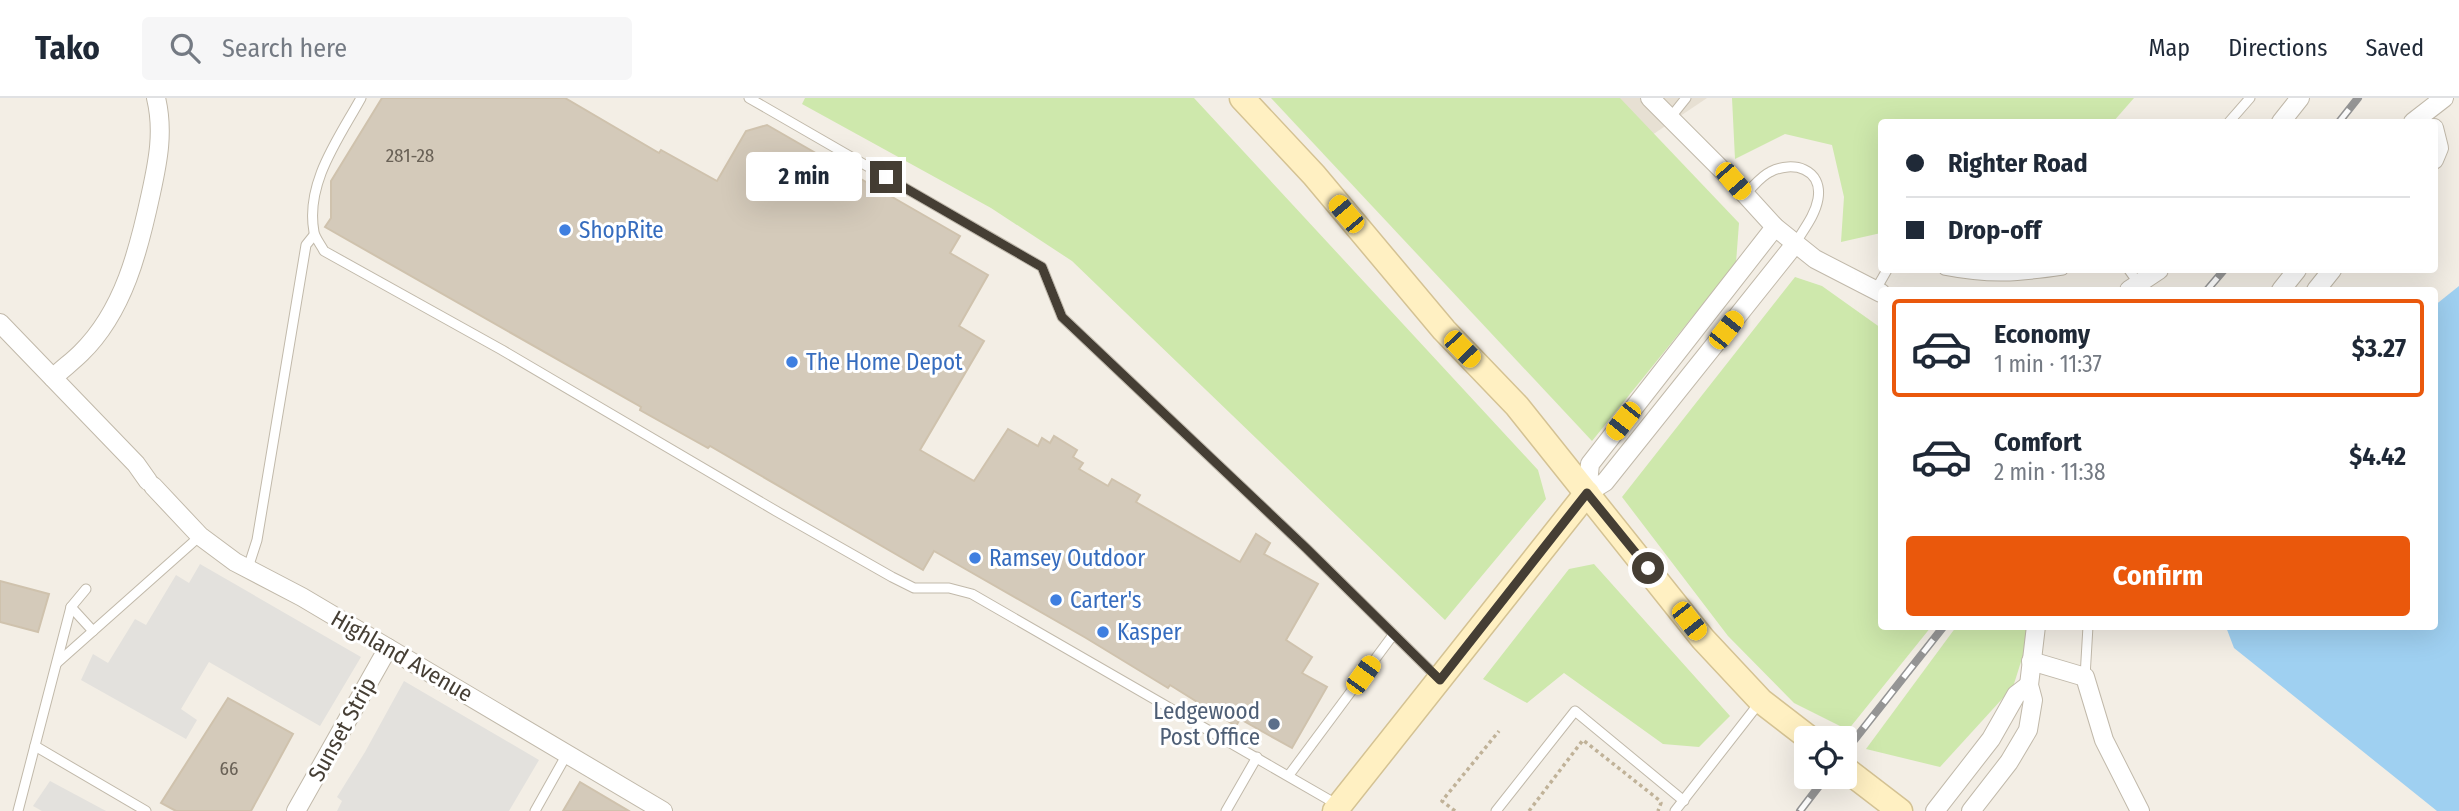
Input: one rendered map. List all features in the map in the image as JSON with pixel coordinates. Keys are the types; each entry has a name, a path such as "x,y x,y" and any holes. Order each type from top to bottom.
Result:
{"street":[{"path":"53,377 83,352 105,321 120,296 140,245 160,147 156,98"},
{"path":"1242,98 1314,175 1444,330 1517,406 1703,639 1761,701 1794,726"},
{"path":"1650,98 1775,228 1815,259 1878,292"},
{"path":"2283,119 2300,98"},
{"path":"2422,119 2444,98"},
{"path":"1587,493 1590,464 1775,228"},
{"path":"1337,808 1587,493 1605,482 1795,244"},
{"path":"2132,281 2152,273"},
{"path":"2283,287 2295,273"},
{"path":"2318,287 2330,273"},
{"name":"Highland Avenue","path":"0,323 136,464 150,484 200,536 222,554 302,597 663,811"},
{"path":"1971,811 2009,762 2028,730 2033,700 2029,685 2035,630"},
{"name":"Sunset Strip","path":"296,811 388,648"},
{"path":"2031,661 2085,677 2104,740 2140,811"},
{"path":"1935,811 1991,739 2016,695 2029,685"},
{"path":"1857,778 1900,811"}],"lane":[{"path":"361,98 319,177 313,213 314,234 324,251 499,348 776,512 892,577 914,589 949,588 972,594 1289,775 1337,808"},
{"path":"749,98 1042,267 1062,317 1306,548 1440,680"},
{"path":"766,108 771,98"},
{"path":"1670,118 1686,98"},
{"path":"2232,119 2250,98"},
{"path":"1745,194 1768,173 1784,166 1800,166 1811,172 1817,185 1818,197 1814,213 1795,244"},
{"path":"248,568 257,540 306,245 314,234"},
{"path":"1959,273 2009,278 2043,273"},
{"path":"57,663 200,536"},
{"path":"18,811 71,607 86,589"},
{"path":"71,607 93,631"},
{"path":"2085,677 2088,630"},
{"path":"1289,775 1393,635"},
{"path":"1675,811 1761,701"},
{"path":"1496,811 1575,711 1684,801"},
{"path":"35,746 146,811"},
{"path":"535,811 567,754"},
{"path":"1226,811 1257,757"}],"path":[{"path":"1455,811 1442,801 1499,731"},
{"path":"1530,811 1583,740 1659,800 1661,803 1658,811"}],"shaded area":[{"path":"1614,98 1707,98 1652,135"},
{"path":"200,564 361,657 320,726 209,662 181,709 197,720 186,739 81,680 93,654 108,663 135,619 146,625 176,575 189,583"},
{"path":"404,681 539,760 509,811 337,811 342,801 337,797"},
{"path":"50,781 106,811 42,811 33,806"}],"green space":[{"path":"805,98 1194,98 1538,470 1546,499 1445,620 1072,261 991,208 802,104"},
{"path":"1271,98 1620,98 1739,223 1736,263 1592,441"},
{"path":"1732,98 2134,98 2116,119 1878,119 1878,234 1841,242 1844,197 1832,145 1785,134 1735,159"},
{"path":"1795,277 1822,286 1878,326 1878,630 1929,630 1851,726 1840,726 1794,703 1728,636 1622,497"},
{"path":"1594,564 1730,716 1699,747 1663,744 1564,673 1527,703 1483,679 1569,569"},
{"path":"1954,630 2031,630 2013,687 1940,767 1866,749"}],"water":[{"path":"2459,286 2459,811 2437,811 2234,648 2227,630 2438,630 2438,303"}],"building":[{"path":"382,98 565,98 659,153 661,150 717,181 746,131 767,125 960,236 950,253 988,275 959,326 984,341 920,450 974,481 1008,429 1038,446 1042,438 1050,443 1054,436 1077,450 1073,457 1083,463 1079,469 1108,486 1112,479 1140,495 1136,502 1240,562 1256,534 1270,543 1264,554 1318,584 1286,640 1312,657 1302,673 1327,687 1292,748 1240,719 1236,726 1170,685 1168,688 934,551 923,570 325,227 331,218 331,181"},
{"path":"0,581 49,594 38,632 0,622"},
{"path":"228,698 293,734 251,811 176,811 161,803"},
{"path":"580,782 629,811 563,811"}],"railway":[{"path":"2341,119 2358,98"},
{"path":"2210,287 2221,273"},
{"path":"1857,736 1941,630"},
{"path":"1800,811 1817,789"}],"place":[{"name":"ShopRite","path":"565,230"},
{"name":"The Home Depot","path":"792,362"},
{"name":"Ramsey Outdoor","path":"975,558"},
{"name":"Carter's","path":"1056,600"},
{"name":"Kasper","path":"1103,632"},
{"name":"Ledgewood Post Office","path":"1274,724"}],"route":[{"path":"886,177 1042,267 1062,317 1306,548 1440,680 1587,493 1648,568"}]}
